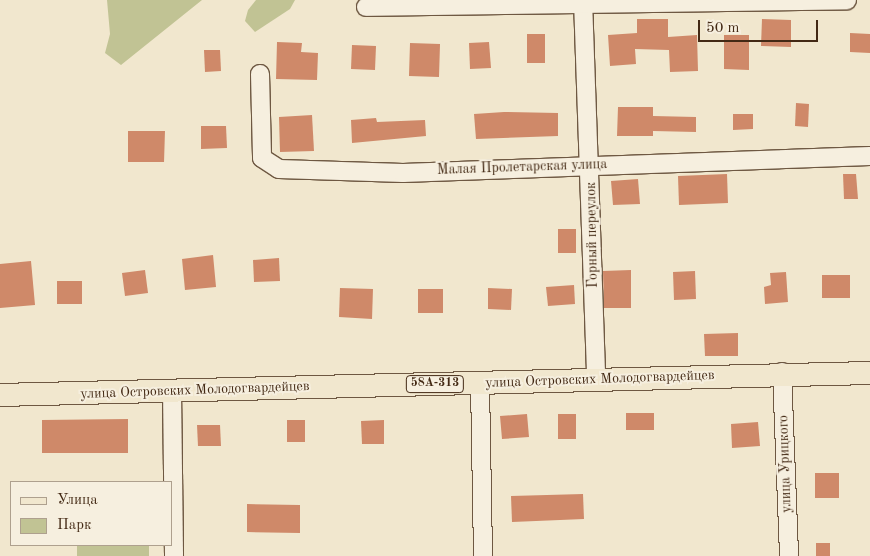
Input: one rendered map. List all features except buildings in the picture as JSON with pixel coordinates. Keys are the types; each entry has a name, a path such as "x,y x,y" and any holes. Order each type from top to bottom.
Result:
{"main road":[{"name":"улица Островских Молодогвардейцев","path":"0,395 596,380 782,372 870,372"}],"street":[{"path":"366,7 583,2 846,0"},
{"name":"Горный переулок","path":"583,2 591,164 596,380"},
{"name":"Малая Пролетарская улица","path":"260,74 262,158 279,169 403,173 591,164 870,156"},
{"name":"улица Урицкого","path":"782,372 788,556"},
{"path":"480,383 483,556"},
{"path":"172,390 174,556"}],"green space":[{"path":"107,0 202,0 121,65 105,53 110,34"},
{"path":"256,0 295,0 290,9 255,32 245,21 248,10"},
{"path":"77,546 149,546 149,556 77,556"}]}
